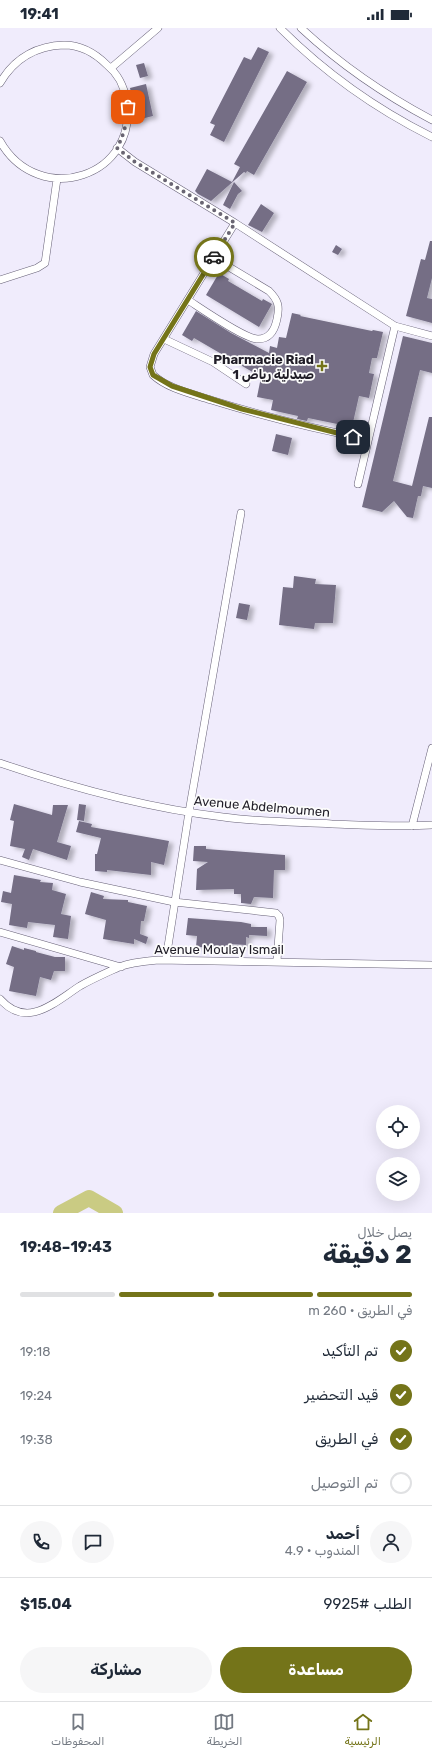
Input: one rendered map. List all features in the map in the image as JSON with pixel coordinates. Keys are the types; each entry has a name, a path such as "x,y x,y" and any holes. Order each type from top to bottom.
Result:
{"street":[{"path":"111,68 158,28"},
{"path":"280,28 301,49 342,82 376,105 432,137"},
{"path":"300,28 329,54 357,74 393,99 432,120"},
{"path":"0,83 7,72 19,60 33,51 49,46 66,45 83,49 98,57 111,68 122,86 128,107 125,128 117,148 106,162 91,172 74,178 56,179 38,175 21,166 7,153 0,141"},
{"path":"117,148 135,162 235,223 395,326 432,336"},
{"path":"0,280 37,268 45,263 56,179"},
{"path":"235,223 154,354 150,369 156,378 172,386 242,409 300,425 368,439"},
{"path":"188,300 232,327 256,339 264,338 271,334 276,323 279,310 279,304 275,298 214,258"},
{"path":"358,484 395,326"},
{"path":"164,339 213,362 246,384"},
{"path":"166,959 189,812 241,513"},
{"path":"412,826 432,748"},
{"name":"Avenue Abdelmoumen","path":"0,763 97,794 224,818 277,822 412,826 432,825"},
{"path":"0,860 80,882 174,902 278,914 280,920 277,961"},
{"path":"0,932 121,966"},
{"name":"Avenue Moulay Ismail","path":"0,999 8,1008 14,1011 27,1013 40,1011 53,1005 83,985 121,966 166,959 432,965"}],"building":[{"path":"258,47 269,52 224,142 210,135 215,125 210,123 244,57 251,60"},
{"path":"144,63 148,76 140,78 136,65"},
{"path":"287,71 307,82 254,175 247,171 246,173 244,172 211,201 198,194 195,191 207,169 232,182 240,167 234,164"},
{"path":"146,84 153,116 137,120 130,88"},
{"path":"234,182 242,191 238,194 230,209 223,205"},
{"path":"261,204 274,213 262,232 248,225"},
{"path":"430,241 432,241 432,278 427,298 432,299 432,323 406,316 421,259 425,260"},
{"path":"336,245 342,249 338,255 332,252"},
{"path":"219,273 229,279 228,281 262,301 263,299 272,304 259,327 206,295"},
{"name":"Pharmacie Riad 1 صيدلية رياض","path":"196,311 231,333 269,353 270,346 277,348 279,337 286,338 292,313 301,315 300,316 383,332 377,358 372,358 369,373 374,374 369,398 359,396 352,427 308,418 307,421 297,419 298,416 271,410 273,400 257,397 261,377 194,338 192,341 182,335"},
{"path":"403,336 432,343 432,373 420,370 393,481 412,486 429,417 432,417 432,488 423,486 421,496 418,496 413,518 407,517 394,501 382,512 362,507"},
{"path":"355,421 362,422 360,429 354,428"},
{"path":"276,434 292,438 288,455 272,451"},
{"path":"294,576 316,579 315,584 336,585 333,623 315,623 314,629 279,625 283,587 293,588"},
{"path":"239,603 250,605 247,620 236,618"},
{"path":"14,804 52,815 53,805 68,805 57,842 71,846 67,860 33,849 29,860 22,857 25,849 10,846 14,821 10,820"},
{"path":"79,804 86,805 84,821 77,820"},
{"path":"79,821 92,824 91,827 169,841 164,865 151,862 151,875 107,870 107,872 95,871 95,854 97,854 101,838 76,832"},
{"path":"194,846 206,846 206,849 285,855 285,870 274,870 273,898 254,897 251,904 241,903 241,894 234,894 234,889 196,890 197,869 208,862 193,861"},
{"path":"14,875 41,880 40,882 53,883 52,890 66,894 61,914 71,916 68,939 53,937 55,925 28,922 27,928 9,925 12,904 1,902 3,891 11,893"},
{"path":"91,892 104,896 103,899 128,900 128,902 147,906 144,921 141,921 140,934 148,937 146,944 134,939 134,944 103,939 106,920 85,914"},
{"path":"188,918 241,922 251,924 251,927 267,927 267,936 249,935 249,938 246,937 246,945 232,944 232,948 196,947 197,936 186,935"},
{"path":"12,946 55,957 65,957 65,971 54,971 51,980 40,977 36,996 9,991 14,967 6,964"}],"waterway":[{"path":"61,1213 89,1198 115,1213"}],"way so far":[{"path":"128,107 124,135 117,148 135,162 235,223 214,257"}],"place":[{"name":"Pharmacie Riad 1 صيدلية رياض","path":"322,366"}],"route":[{"path":"214,257 154,354 150,365 153,375 172,386 192,394 300,425 353,437"}]}
